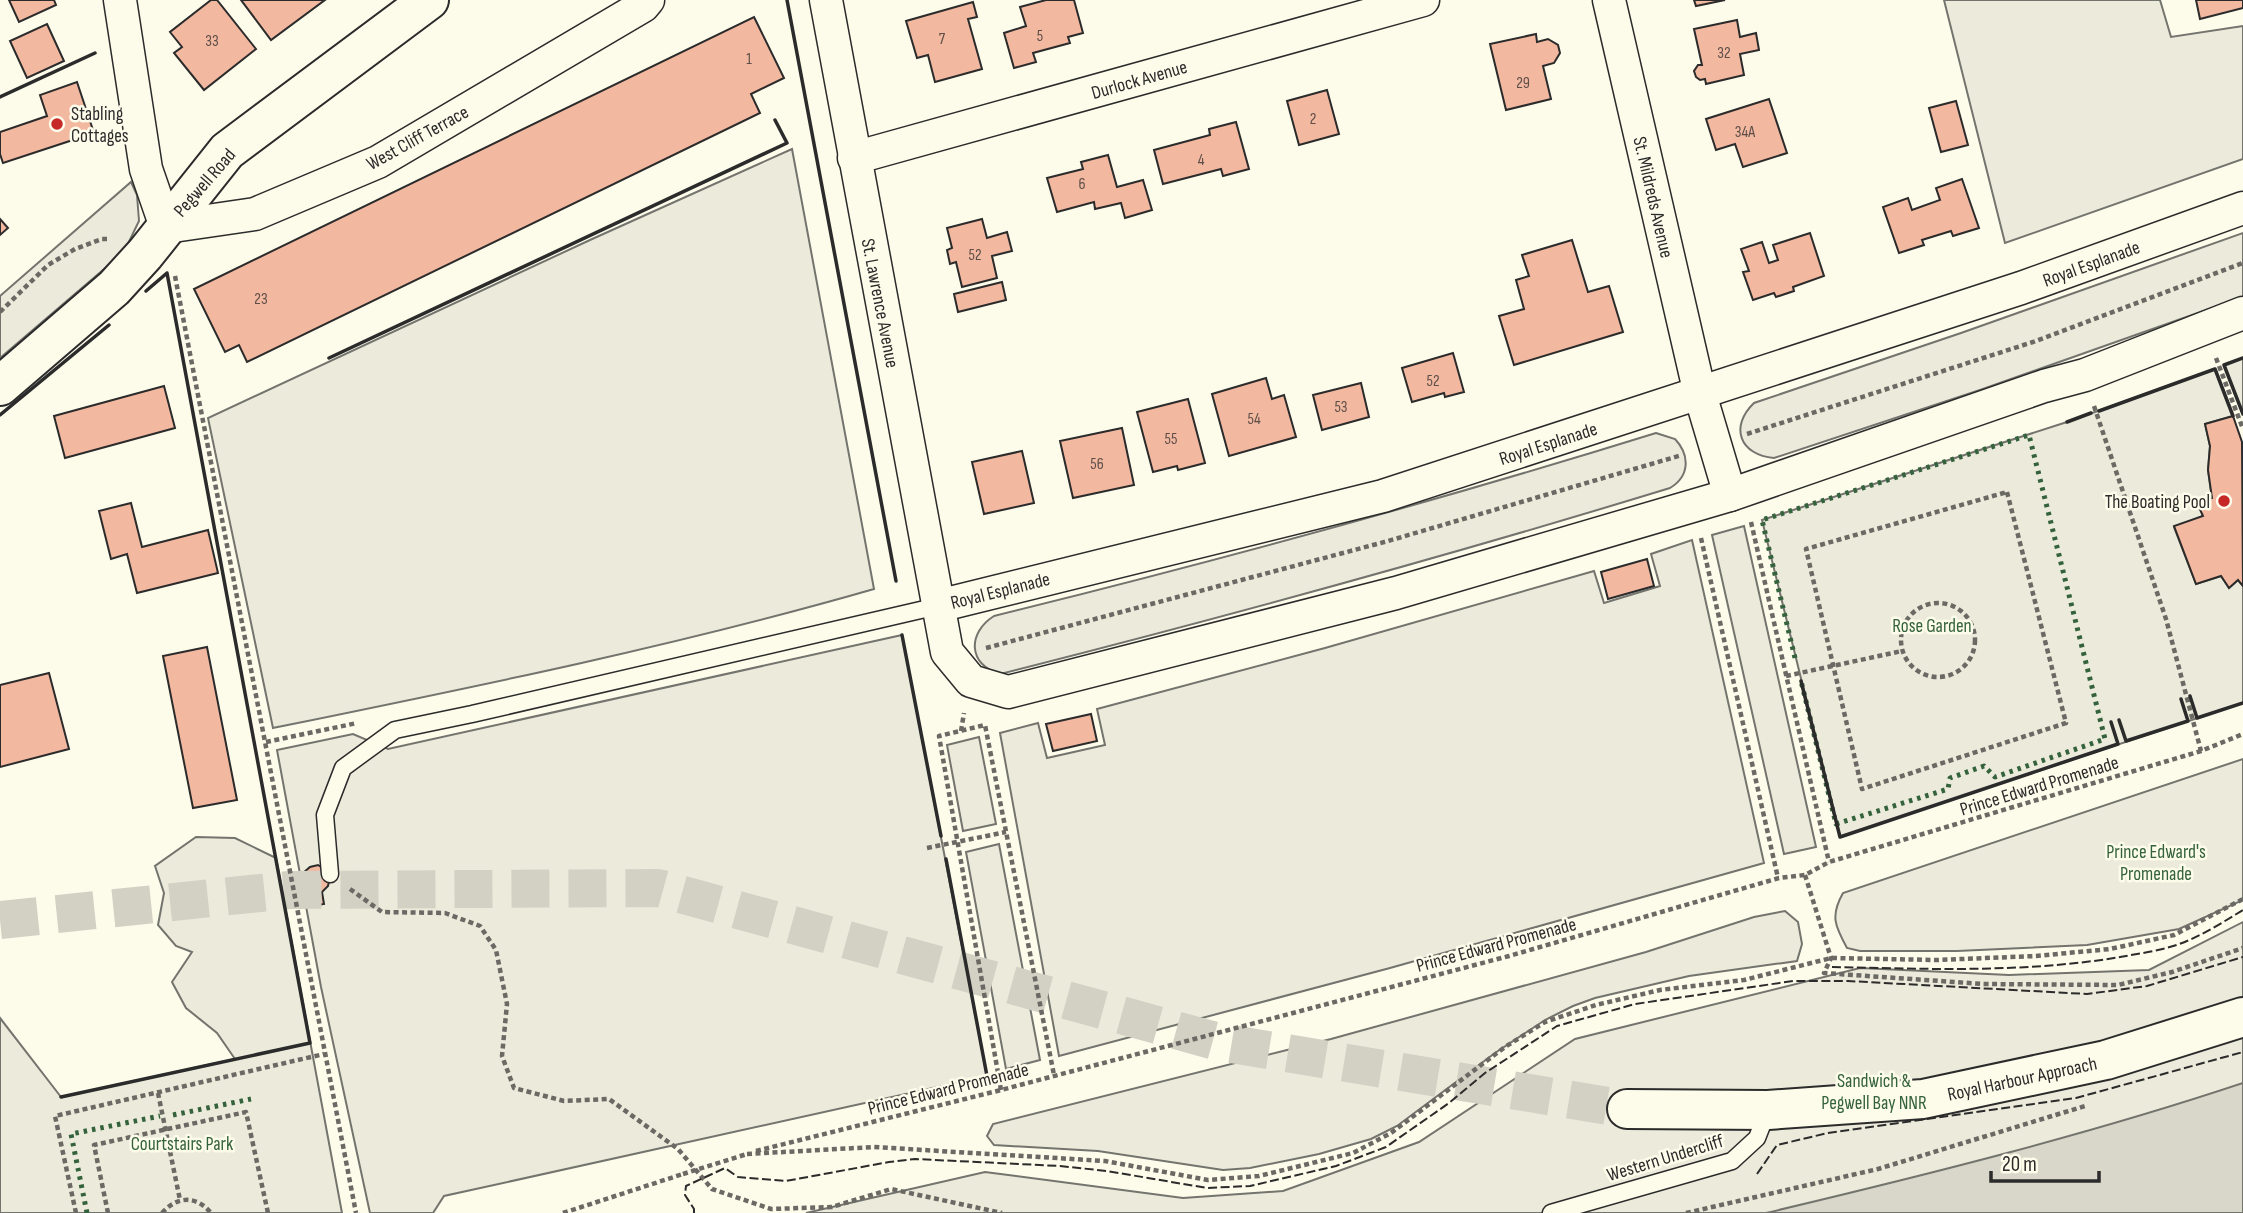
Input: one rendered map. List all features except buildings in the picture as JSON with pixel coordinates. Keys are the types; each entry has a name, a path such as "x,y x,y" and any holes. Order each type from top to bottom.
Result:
{"main road":[{"name":"Pegwell Road","path":"0,386 114,288 227,150 429,0"},
{"name":"Royal Harbour Approach","path":"1627,1109 1768,1110 1923,1099 2106,1060 2243,1017"}],"street":[{"path":"120,0 155,240"},
{"name":"West Cliff Terrace","path":"155,240 255,214 378,162 643,6 648,0"},
{"name":"St. Lawrence Avenue","path":"826,0 938,606"},
{"name":"Durlock Avenue","path":"854,158 1423,0"},
{"name":"St. Mildreds Avenue","path":"1609,0 1700,394"},
{"name":"Royal Esplanade","path":"2243,208 2021,288 1383,496 938,606 947,652 971,681 1008,692 1740,505 2044,386 2085,375 2243,313"},
{"path":"1700,394 1715,443 1740,505"}],"lane":[{"path":"330,874 325,815 343,768 395,730 938,606"},
{"name":"Western Undercliff","path":"1551,1213 1732,1161 1757,1138 1768,1110"}],"path":[{"path":"0,312 48,265 75,249 103,239 127,242 155,240 266,742 356,1213"},
{"path":"947,652 995,647 1388,541 1664,461 2033,342 2243,263"},
{"path":"2220,367 2243,429"},
{"path":"2085,375 2095,412 2166,619 2201,751"},
{"path":"2007,492 2066,723 1861,789 1833,666 1806,549 2007,492"},
{"path":"1740,505 1786,676 1829,862"},
{"path":"1699,530 1779,878"},
{"path":"1940,601 1958,607 1970,619 1976,637 1973,655 1962,669 1945,677 1927,676 1911,667 1902,652 1901,633 1908,616 1922,605 1940,601"},
{"path":"1786,676 1902,652"},
{"path":"266,742 368,721 395,730"},
{"path":"1001,1090 939,736 985,725 1054,1075"},
{"name":"Prince Edward Promenade","path":"747,1154 1509,956 1779,878 1805,875 1829,862 2201,751 2243,734"},
{"path":"926,848 1006,832"},
{"path":"330,874 382,912 445,913 480,926 496,950 507,1004 502,1056 514,1088 564,1101 609,1099 677,1149 712,1189 771,1209 832,1207 891,1189 1002,1213"},
{"path":"1805,875 1831,958 1824,973 1983,984 2118,985 2183,969 2243,947"},
{"path":"563,1213 747,1154 874,1147 1105,1161 1208,1180 1259,1176 1353,1153 1391,1133 1505,1047 1545,1022 1596,1005 1647,993 1744,980 1831,958 1937,960 2036,956 2110,949 2174,935 2243,899"},
{"path":"76,1213 55,1116 324,1054"},
{"path":"158,1093 180,1199"},
{"path":"1686,1213 1878,1169 2087,1105"},
{"path":"108,1213 94,1144 246,1112 268,1212 261,1213"},
{"path":"162,1213 170,1204 180,1199 192,1199 202,1203 211,1213"}],"green space":[{"path":"1944,0 2160,0 2171,37 2243,26 2243,159 2005,243"},
{"path":"792,149 874,589 650,647 273,728 208,418"},
{"path":"131,182 137,195 139,221 124,252 0,358 0,296"},
{"path":"2243,233 2243,297 1980,390 1774,458 1753,452 1742,438 1742,421 1754,403"},
{"path":"2243,358 2243,414 2224,365"},
{"name":"Rose Garden","path":"2215,369 2233,416 2205,424 2210,446 2208,470 2212,498 2203,516 2174,527 2196,584 2221,576 2229,588 2238,580 2243,586 2243,703 1840,837 1762,520 2067,422"},
{"path":"1656,433 1675,439 1685,458 1686,465 1681,478 1670,488 1336,585 1000,674 989,670 977,656 975,648 979,631 994,616 1327,529"},
{"path":"1744,526 1816,847 1784,854 1712,535"},
{"path":"1692,540 1764,863 1390,968 1059,1056 1000,733 1038,723 1047,758 1105,745 1097,709 1325,648 1594,571 1604,603 1660,586 1651,554"},
{"path":"902,635 987,1076 444,1196 433,1213 370,1213 321,987 277,750 353,734 388,749"},
{"path":"979,737 996,824 963,831 947,745"},
{"name":"Prince Edward's Promenade","path":"2243,759 2243,900 2179,929 2087,945 1957,951 1860,951 1847,948 1839,933 1835,915 1843,893"},
{"name":"Courtstairs Park","path":"196,837 235,838 276,858 342,1213 0,1213 0,1018 61,1097 235,1059 217,1033 186,1008 172,982 192,952 176,946 158,925 164,893 155,866"},
{"path":"999,844 1040,1060 1006,1069 966,852"},
{"path":"1785,911 1798,922 1802,944 1797,961 1689,976 1595,998 1573,1006 1545,1020 1495,1053 1397,1126 1371,1139 1319,1154 1250,1168 1223,1170 1098,1151 994,1145 987,1136 993,1124 1331,1039 1646,952 1754,917"},
{"name":"Sandwich & Pegwell Bay NNR","path":"2243,922 2243,1213 806,1213 985,1172 1183,1198 1283,1191 1419,1142 1575,1039 1860,968 2009,975 2149,970"}],"shaded area":[{"path":"2243,1083 2243,1213 1766,1213 2006,1153"}],"tunnel":[{"path":"0,920 289,890 658,888 1219,1042 1627,1109"}],"hedge":[{"path":"1795,658 1762,520 2029,435 2105,739 1995,777 1984,766 1950,778 1948,789 1836,824 1801,681"},
{"path":"173,1115 251,1099"},
{"path":"87,1213 71,1134 160,1116"}],"fence":[{"path":"1832,967 1976,969 2085,962 2145,953 2179,944 2208,931 2243,910"},
{"path":"694,1213 685,1195 686,1186 725,1168 738,1177 786,1181 915,1159 1060,1166 1207,1188 1250,1186 1336,1166 1386,1147 1449,1103 1485,1073 1557,1026 1635,1004 1793,981 1848,981 2087,994 2147,986 2243,957"},
{"path":"1757,1174 1777,1145 1828,1133 2076,1098 2243,1052"}],"wall":[{"path":"787,0 896,581"},
{"path":"0,97 95,53"},
{"path":"329,358 787,143 775,120"},
{"path":"61,1097 310,1043 167,273 146,291"},
{"path":"0,415 109,325"},
{"path":"2243,358 2224,365 2243,414"},
{"path":"2099,411 2215,369 2233,416"},
{"path":"2067,422 2091,413"},
{"path":"902,635 941,836"},
{"path":"1801,681 1840,837 2118,744 2111,722"},
{"path":"2190,696 2197,718 2243,703"},
{"path":"2119,720 2126,741 2188,721 2181,699"},
{"path":"946,859 987,1076"}],"place":[{"name":"Stabling Cottages","path":"57,124"},
{"name":"The Boating Pool","path":"2224,501"}]}
